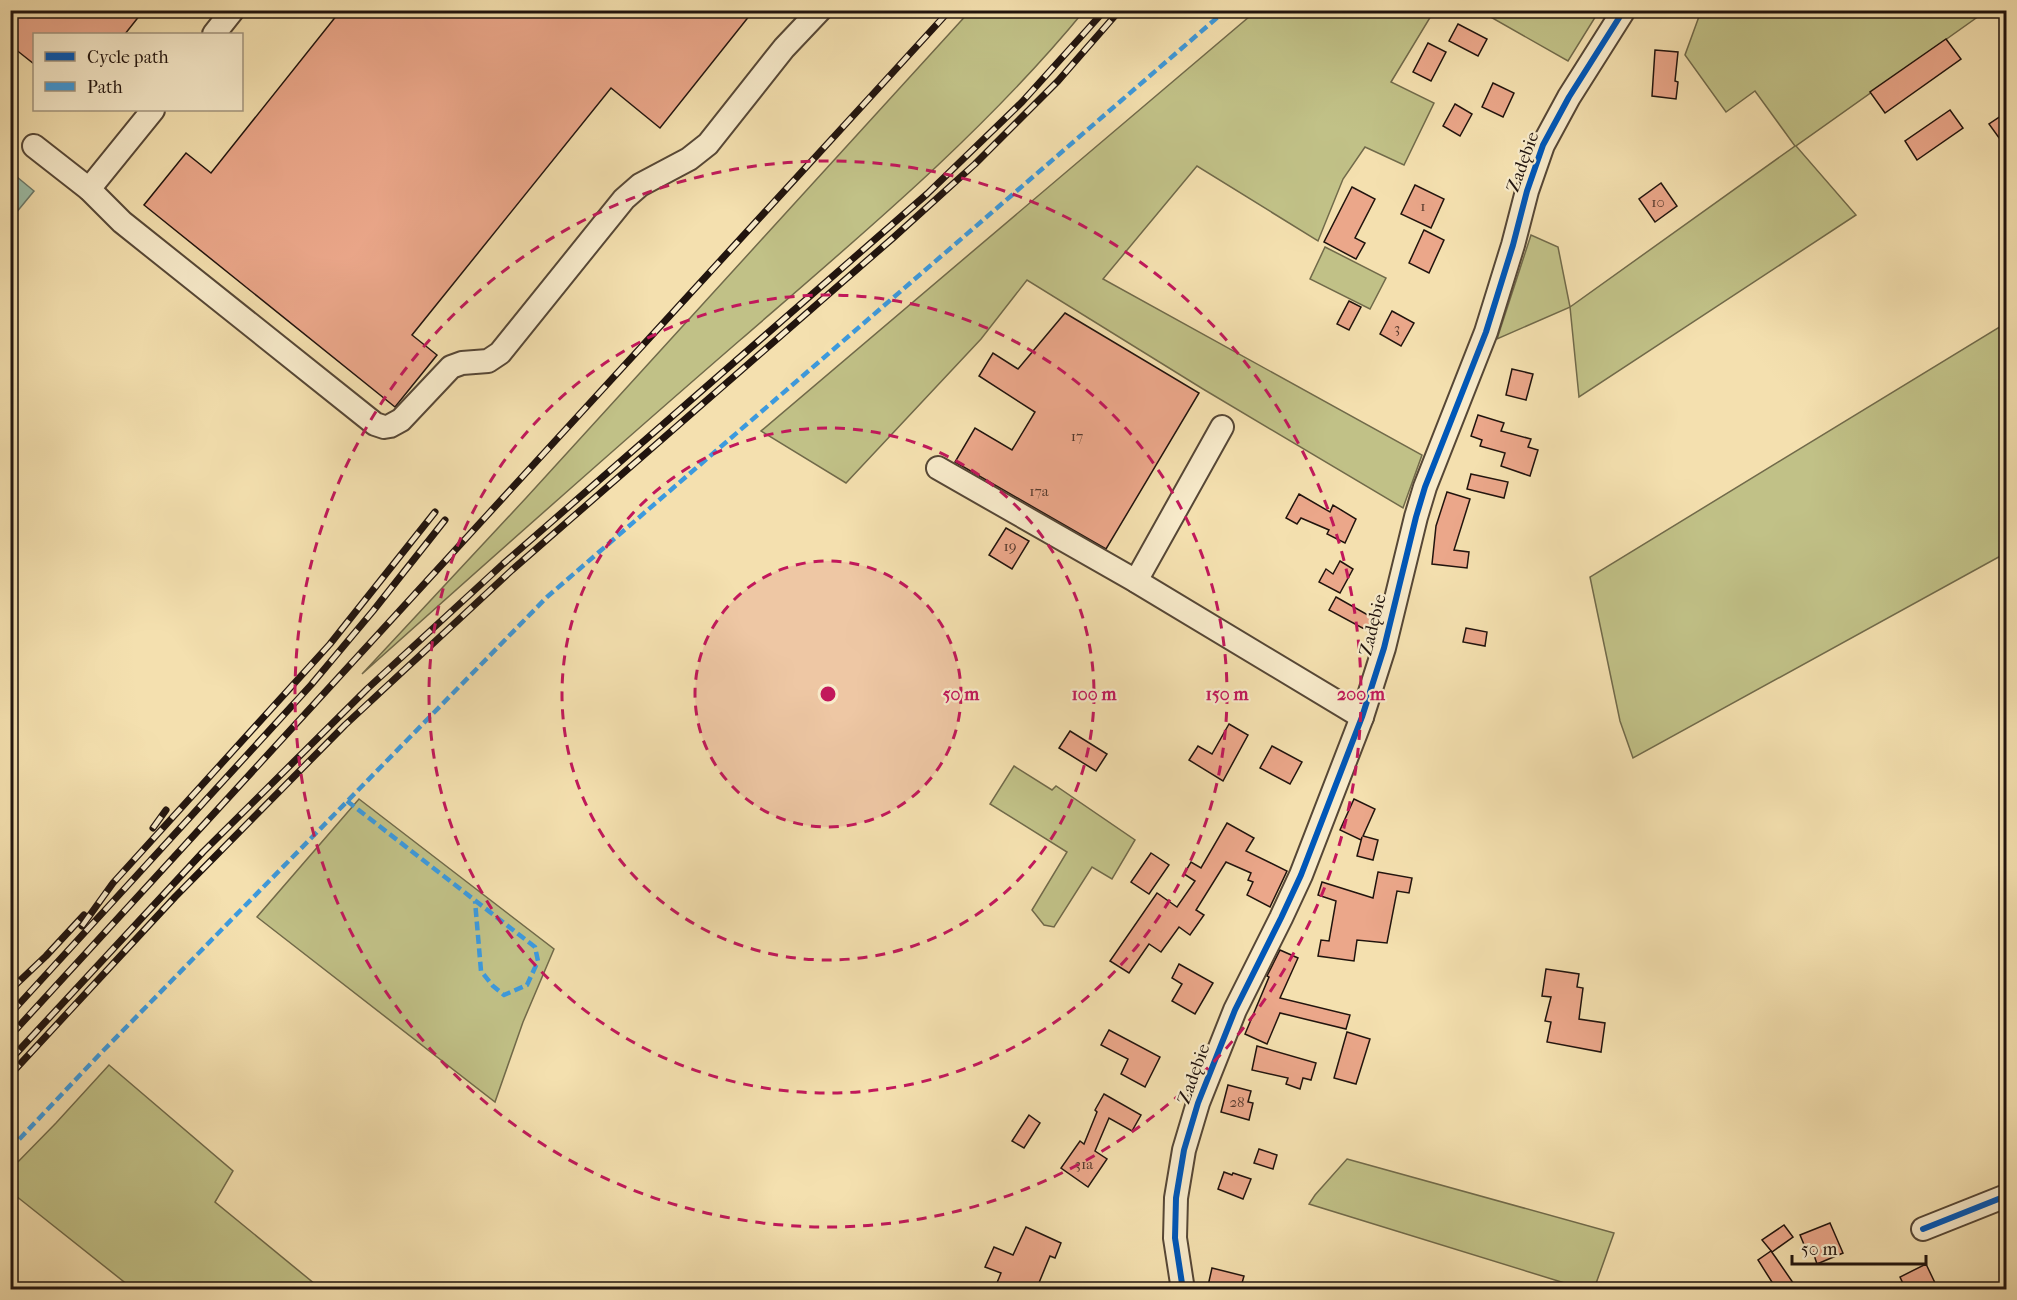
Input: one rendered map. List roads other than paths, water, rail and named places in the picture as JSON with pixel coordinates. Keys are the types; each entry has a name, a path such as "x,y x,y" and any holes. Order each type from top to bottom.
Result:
{"street":[{"path":"215,33 233,10"},
{"path":"34,146 89,189 122,222 375,424 390,426 401,420 450,367 462,363 488,361 500,353 624,199 640,185 689,159 708,144 784,48 820,10"},
{"name":"Zadębie","path":"1183,1290 1174,1219 1179,1172 1189,1131 1235,1010 1301,875 1362,717 1384,648 1425,487 1486,332 1535,165 1552,125 1624,10"},
{"path":"89,189 152,111"},
{"path":"1136,581 1222,427"},
{"path":"938,468 1136,581 1362,717"},
{"path":"1923,1229 2007,1197"}],"railway":[{"path":"10,1036 950,10"},
{"path":"10,1060 203,852 367,689 503,564 927,194 1022,102 1105,10"},
{"path":"10,1075 175,897 345,725 512,570 975,164 1058,81 1120,10"},
{"path":"82,926 113,883 330,644 435,512"},
{"path":"10,1014 311,685 445,520"},
{"path":"153,828 166,810"},
{"path":"10,990 84,915"}]}
